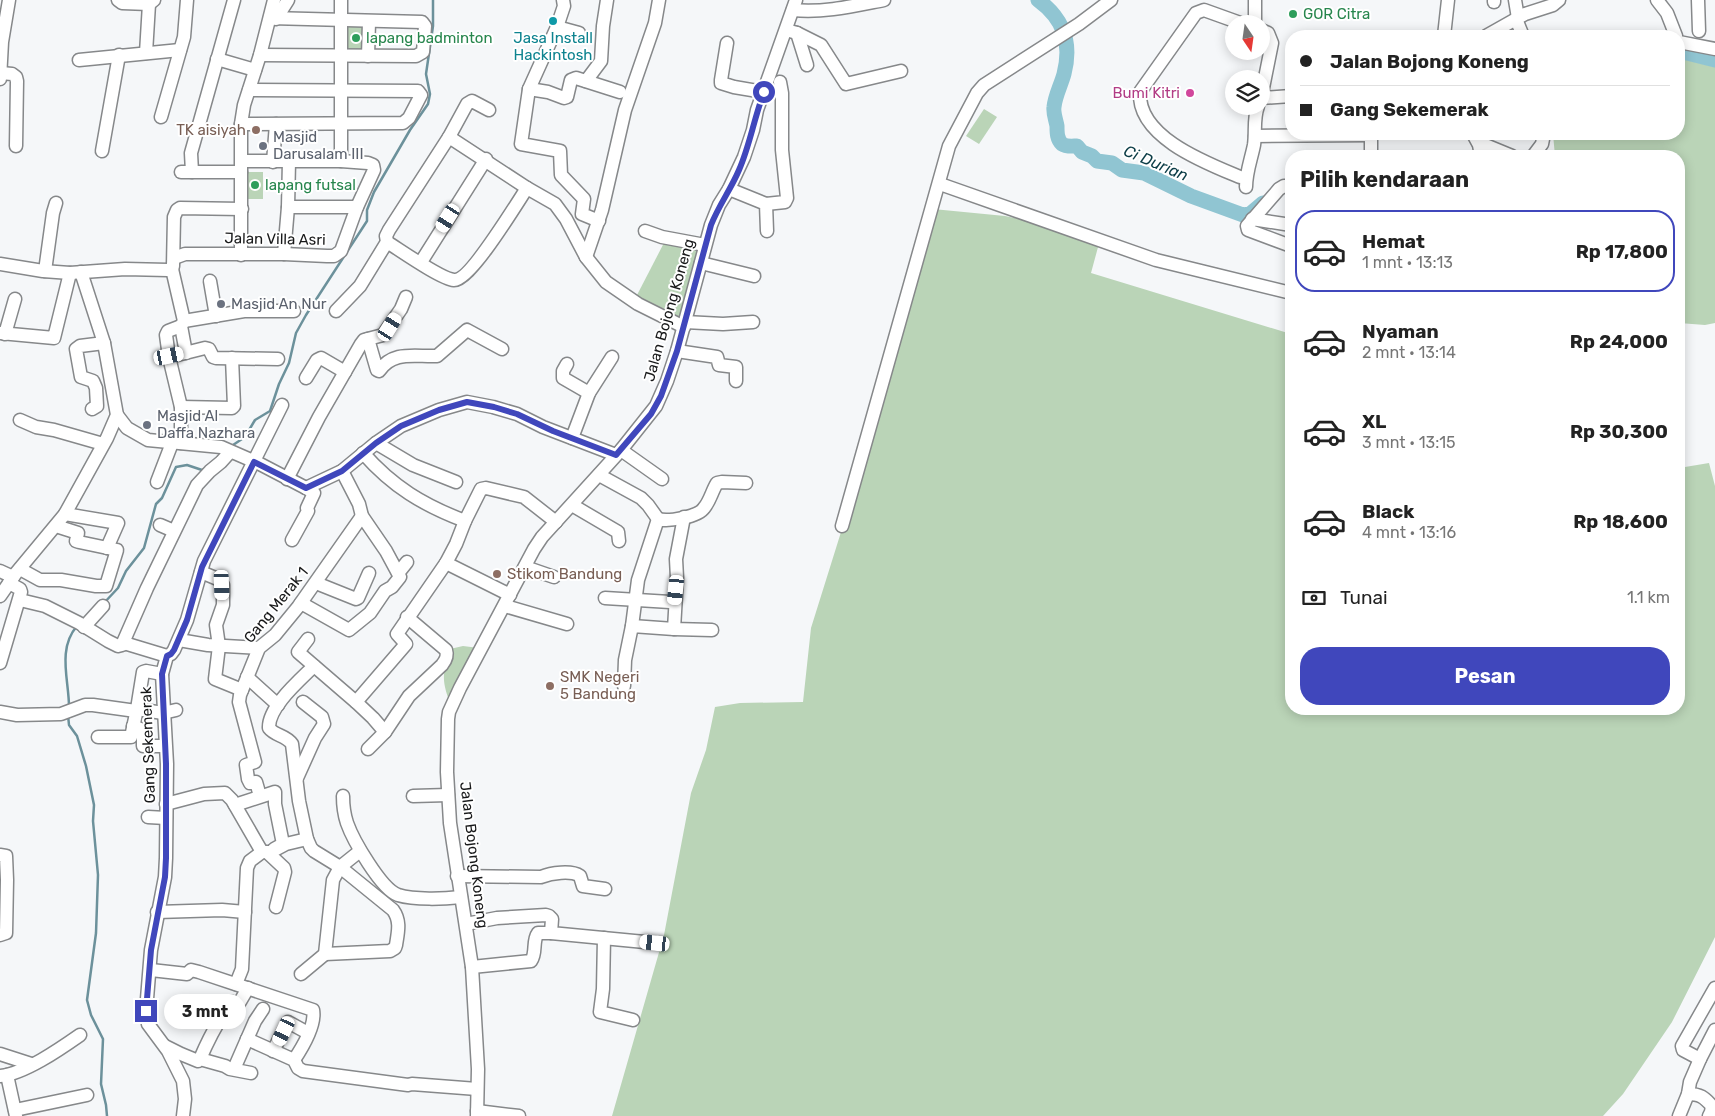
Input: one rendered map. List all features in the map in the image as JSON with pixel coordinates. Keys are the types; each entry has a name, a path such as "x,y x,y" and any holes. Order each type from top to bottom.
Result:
{"street":[{"path":"0,81 1,42 9,0"},
{"path":"118,0 122,3 151,2 146,52"},
{"path":"161,117 184,37 187,0"},
{"path":"234,0 186,172 273,162 341,161 341,0"},
{"path":"241,255 241,124 244,105 273,18 274,0"},
{"path":"273,18 288,0"},
{"path":"563,0 564,6 557,27 529,89 521,144 560,151 561,175 584,199 582,214 599,221"},
{"path":"581,79 601,61 607,0"},
{"path":"586,257 599,221 626,110 655,23 659,0"},
{"path":"795,5 826,11 884,0"},
{"path":"842,526 950,146 977,93 984,85 1079,24 1111,0"},
{"path":"1255,0 1255,15"},
{"path":"1445,30 1448,0"},
{"path":"1515,0 1517,18 1522,30"},
{"path":"1496,30 1517,18 1559,0"},
{"path":"1657,0 1667,13 1674,30"},
{"path":"1698,0 1699,31"},
{"name":"Jalan Bojong Koneng","path":"477,1113 477,1050 472,967 465,921 457,895 457,876 448,795 449,712 460,688 542,537 599,475 656,406 677,351 711,225 719,205 744,157 764,92 791,31 795,5"},
{"path":"1225,18 1204,10 1196,13 1140,92 1142,108 1151,123 1175,145 1243,182 1255,136 1256,115"},
{"path":"260,55 416,56 423,52 426,26 422,22 273,18"},
{"path":"368,56 369,22"},
{"path":"557,27 579,33"},
{"path":"791,31 807,65"},
{"path":"791,31 821,45 846,84 901,71"},
{"path":"1270,38 1272,43 1270,53"},
{"path":"727,43 722,83 764,92"},
{"path":"1685,43 1715,49"},
{"path":"79,60 180,50"},
{"path":"102,151 119,55"},
{"path":"217,59 255,70"},
{"path":"1,73 12,74 16,77 17,81 16,146"},
{"path":"529,89 548,92 564,98 571,80 581,79 620,92"},
{"path":"729,188 766,204 785,202 787,198 782,150 782,93 780,82"},
{"path":"241,124 403,123 409,118 421,95 418,91 249,90"},
{"path":"1270,97 1285,96"},
{"path":"336,312 360,286 387,242 388,230 449,137 469,101 489,110"},
{"path":"273,162 276,124"},
{"path":"1255,136 1285,135"},
{"path":"449,137 555,204 566,219 586,257 606,282 644,307 684,324 753,322"},
{"path":"1479,140 1500,150"},
{"path":"421,262 486,159"},
{"path":"284,254 289,161"},
{"name":"Jalan Villa Asri","path":"0,264 45,271 76,272 173,264 185,254 327,256 338,254 341,251 357,207 374,170 373,165 368,163 341,161"},
{"path":"940,184 1156,260 1285,291"},
{"path":"1285,186 1280,189 1247,226 1248,230 1285,244"},
{"path":"387,242 435,272 452,280 459,279 476,263 527,188"},
{"path":"45,271 56,203"},
{"path":"766,204 767,231"},
{"path":"288,207 357,207"},
{"path":"186,353 173,264 174,217 180,208 242,209"},
{"path":"1252,219 1285,224"},
{"path":"645,231 662,237 705,245"},
{"path":"701,263 754,276"},
{"path":"15,299 3,334 54,338 76,272"},
{"path":"76,272 104,343 117,415 127,428 148,440 227,450 314,493 304,519 292,540"},
{"path":"210,281 216,316"},
{"path":"287,479 364,340 383,335 401,309 406,297"},
{"path":"157,482 176,443 181,407 169,356 166,335 168,331 182,324 244,311 294,311"},
{"path":"368,339 376,370 379,370 392,358 414,355 437,356 467,330 502,349"},
{"path":"92,408 97,406 96,388 93,381 81,378 76,349 80,346 104,343"},
{"path":"169,356 208,348 214,358 278,359"},
{"path":"677,351 717,357 719,365 735,367 736,381"},
{"path":"572,438 589,392 612,357"},
{"path":"181,407 232,408 234,406 232,358"},
{"path":"306,378 319,359 345,372"},
{"path":"567,364 563,371 563,378 589,392"},
{"path":"306,488 342,471 376,443 401,426 439,410 467,402 517,414 572,438 619,452 662,479"},
{"name":"Gang Sekemerak","path":"183,1116 186,1099 183,1081 168,1051 152,1032 146,1016 151,950 165,877 166,746 170,711 162,674 167,656 171,654 187,620 200,572 215,538 282,405"},
{"path":"0,596 65,514 79,491 117,415"},
{"path":"20,420 36,427 105,441"},
{"path":"105,441 116,432 127,428"},
{"path":"376,443 413,465 456,482"},
{"path":"124,644 129,627 146,588 200,481 227,450"},
{"path":"364,453 378,469 403,491 465,521"},
{"path":"301,603 349,630 370,613 385,591 392,587 400,577 403,567 381,544 362,516 359,504 342,471"},
{"path":"599,475 641,498 658,519 667,520 684,517 703,510 717,483 746,483"},
{"path":"356,702 406,644 397,634 446,563 481,490 486,488 524,497 556,522"},
{"path":"572,505 618,532 619,541"},
{"path":"65,514 118,523 107,548"},
{"name":"Gang Merak 1","path":"240,692 259,648 275,635 301,603 362,516"},
{"path":"674,629 677,578 676,559 684,517"},
{"path":"624,686 625,660 638,580 658,519"},
{"path":"160,525 174,531"},
{"path":"0,572 40,580 61,580 105,587 118,552 117,550 76,541 78,533 56,526"},
{"path":"446,563 507,601 568,624"},
{"path":"525,566 554,577"},
{"path":"200,572 220,580 222,585 223,605 216,625 219,646 215,678 240,692 238,702 255,762 246,766 248,779 250,783 256,782 260,796"},
{"path":"316,583 356,600 369,573"},
{"path":"0,663 22,592 14,576"},
{"path":"605,598 670,602"},
{"path":"20,600 45,606 118,646 124,644 167,656"},
{"path":"81,625 103,606"},
{"path":"368,749 385,732 409,696 442,665 447,654 446,650 407,617"},
{"path":"632,626 712,630"},
{"path":"308,639 298,652 356,702 385,732"},
{"path":"178,640 219,646 259,648"},
{"path":"301,974 325,954 385,952 393,949 396,945 398,919 393,910 340,867 314,852 307,839 299,801 292,744 289,740 269,728 270,719 287,692 314,666"},
{"path":"98,737 130,738 144,672 162,674"},
{"path":"247,677 278,705"},
{"path":"297,778 315,738 324,724 322,718 303,702"},
{"path":"0,712 17,715 67,712 84,705 170,711"},
{"path":"133,726 143,730 143,746 166,746"},
{"path":"166,804 204,794 222,792 228,795 266,852 284,868 285,872 276,907"},
{"path":"200,1059 222,1015 232,1002 238,1005 242,986 246,868 250,861 283,844 275,804 275,792 235,805"},
{"path":"413,796 448,795"},
{"path":"343,796 343,808 347,824 360,851 389,889 394,893 410,897 457,895"},
{"path":"148,818 166,818"},
{"path":"266,852 286,844 307,839"},
{"path":"325,954 333,880 340,867 360,851"},
{"path":"0,855 6,856 7,905 6,933 0,935"},
{"path":"457,876 541,877 549,874 576,874 580,876 583,886 605,889"},
{"path":"157,912 222,910 244,912"},
{"path":"465,921 483,916 497,918 549,916 552,919 551,933"},
{"path":"472,967 531,961 535,937 538,933 655,943"},
{"path":"610,939 600,1012 633,1020"},
{"path":"150,970 187,974 191,970 313,1010 314,1015 308,1033 294,1060"},
{"path":"1700,1059 1683,1050 1682,1046 1715,988"},
{"path":"234,1069 255,1021 263,1009"},
{"path":"273,1051 288,1022 308,1033"},
{"path":"1679,1116 1688,1094 1690,1082 1715,1030"},
{"path":"80,1036 32,1064 4,1076 15,1113 86,1096"},
{"path":"247,1039 294,1060 298,1068 303,1071 408,1085 477,1089"},
{"path":"163,1045 198,1061 200,1059 227,1068 251,1073"},
{"path":"0,1054 32,1064"},
{"path":"1688,1094 1697,1094 1705,1097 1712,1106 1708,1116"},
{"path":"477,1113 519,1116"}],"green space":[{"name":"lapang badminton","path":"348,26 365,26 364,50 348,49"},
{"path":"1685,60 1715,67 1715,323 1705,325 1685,323 1685,150 1554,150 1554,140 1685,140"},
{"path":"984,109 997,117 979,144 966,136"},
{"name":"lapang futsal","path":"247,172 263,172 263,199 247,199"},
{"path":"933,209 1005,216 1101,236 1091,273 1285,332 1285,715 1685,715 1685,467 1709,463 1715,486 1715,937 1672,1022 1623,1094 1603,1116 612,1116 664,935 691,793 706,750 715,707 740,703 803,702 811,628 907,321"},
{"path":"666,239 702,246 682,331 636,297"},
{"path":"463,646 479,648 450,703 444,682 446,664 450,649"}],"waterway":[{"path":"230,447 245,437 255,420 270,411 279,384 289,363 296,333 367,221 367,210 374,192 410,130 428,104 430,94 426,74 433,26 433,0"},
{"name":"Ci Durian","path":"1038,0 1054,15 1064,32 1066,42 1066,63 1054,109 1058,136 1062,144 1077,146 1082,152 1092,156 1097,161 1112,163 1122,170 1144,173 1191,196 1243,215 1250,214 1263,203"},
{"name":"Ci Durian","path":"1685,52 1715,60"},
{"path":"104,603 118,588 126,571 144,548 156,504 162,498 176,467 187,465 202,470 205,469"},
{"path":"69,707 66,655 67,645 77,626"},
{"path":"68,715 69,725 77,736 86,766 94,805 93,821 98,875 96,933 87,1000 91,1015 103,1039 101,1084 107,1116"}],"place":[{"name":"GOR Citra","path":"1293,14"},
{"name":"Jasa Install Hackintosh","path":"553,21"},
{"name":"lapang badminton","path":"356,38"},
{"name":"Bumi Kitri","path":"1190,93"},
{"name":"TK aisiyah","path":"256,130"},
{"name":"Masjid Darusalam III","path":"263,146"},
{"name":"lapang futsal","path":"255,185"},
{"name":"Masjid An Nur","path":"221,304"},
{"name":"Masjid Al Daffa Nazhara","path":"147,425"},
{"name":"Stikom Bandung","path":"497,574"},
{"name":"SMK Negeri 5 Bandung","path":"550,686"}],"route":[{"path":"146,1011 151,950 165,877 166,858 166,764 162,674 167,656 174,650 187,620 204,561 254,462 306,488 342,471 376,443 401,426 439,410 467,402 517,414 543,427 616,455 651,414 661,396 677,351 711,225 719,205 739,170 764,92"}]}
